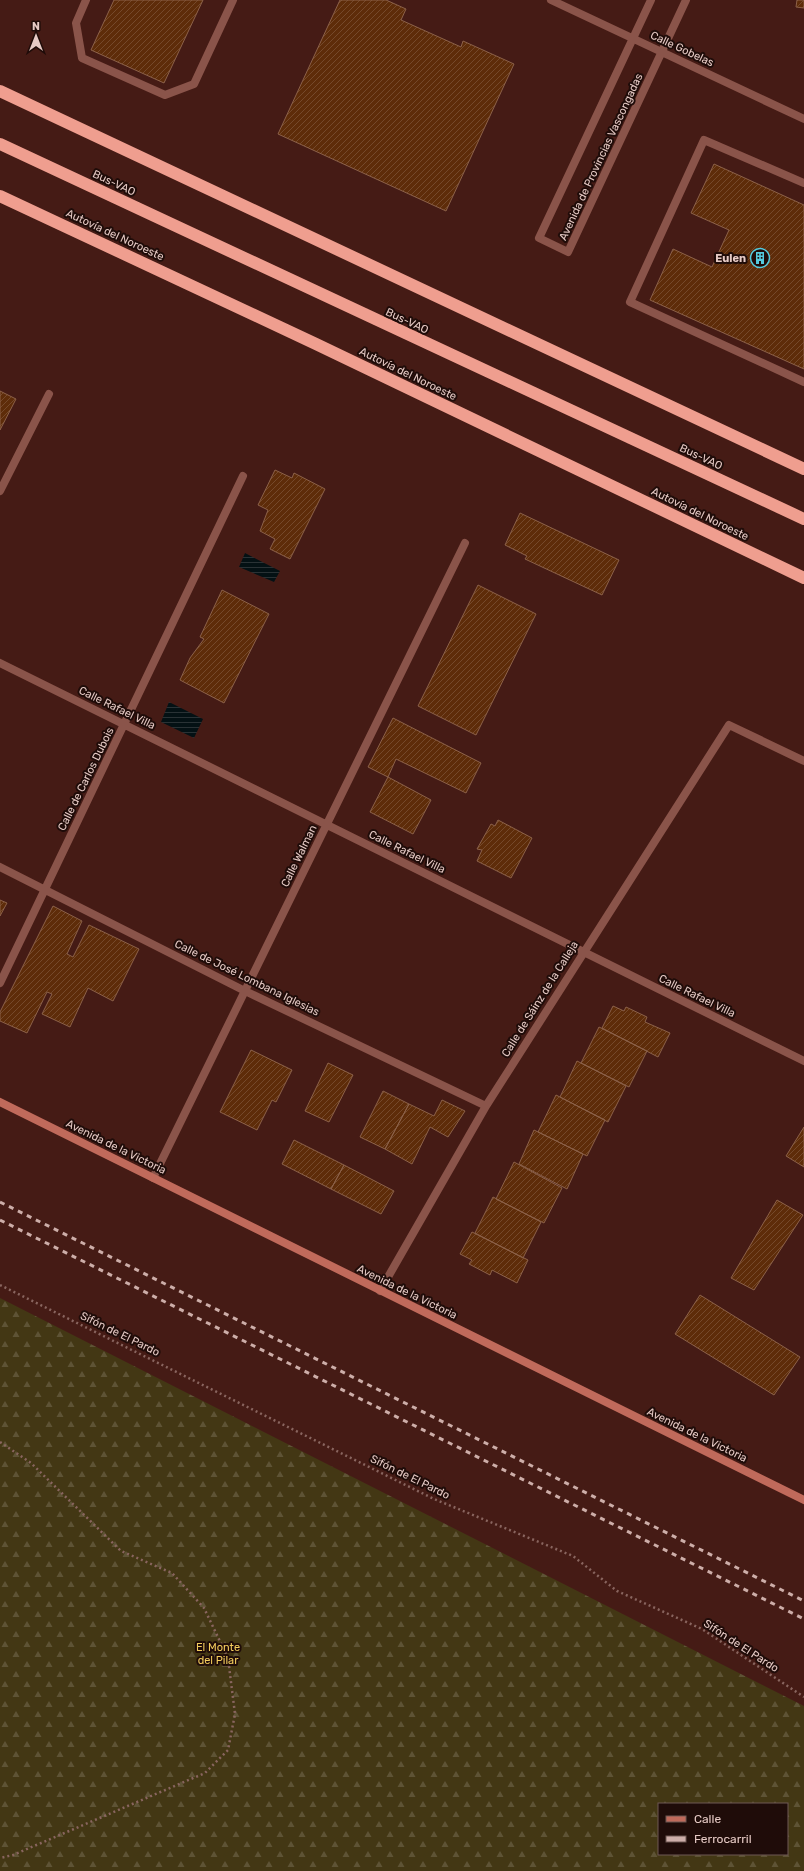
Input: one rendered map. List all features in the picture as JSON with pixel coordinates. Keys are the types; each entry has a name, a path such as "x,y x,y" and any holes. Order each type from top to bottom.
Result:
{"highway":[{"path":"0,91 804,469"},
{"name":"Bus-VAO","path":"0,144 804,520"},
{"name":"Autovía del Noroeste","path":"0,196 324,347 804,578"}],"street":[{"path":"86,0 76,23 82,58 165,95 194,84 233,0"},
{"name":"Calle Gobelas","path":"551,0 804,119"},
{"name":"Avenida de Provincias Vascongadas","path":"651,0 634,39 539,238 568,252 686,0"},
{"path":"804,183 704,140 630,302 804,382"},
{"path":"0,491 49,394"},
{"name":"Calle de Carlos Dubois","path":"0,983 243,476"},
{"name":"Calle Walman","path":"154,1178 465,543"},
{"name":"Calle Rafael Villa","path":"0,663 804,1061"},
{"name":"Calle de Sáinz de la Calleja","path":"380,1291 486,1106 729,725 804,761"},
{"name":"Calle de José Lombana Iglesias","path":"0,867 245,991 486,1106"},
{"name":"Avenida de la Victoria","path":"0,1102 804,1500"}],"path":[{"name":"Sifón de El Pardo","path":"0,1285 434,1499 572,1556 617,1591 702,1629 804,1697"},
{"path":"0,1442 31,1463 121,1551 172,1573 204,1608 228,1658 235,1714 228,1750 205,1773 13,1855 0,1858"}],"green space":[{"name":"El Monte del Pilar","path":"0,1298 804,1706 804,1871 0,1871"}],"shaded area":[{"path":"245,553 280,571 274,582 239,567"},
{"path":"169,702 203,719 194,738 161,722"}],"building":[{"path":"114,0 203,0 164,83 91,50"},
{"path":"340,0 386,0 406,9 401,20 461,47 463,41 514,64 446,211 278,134"},
{"path":"797,0 804,0 804,8 796,7"},
{"name":"Eulen","path":"714,164 804,205 804,369 650,300 673,249 712,267 729,230 691,213"},
{"path":"0,391 16,399 0,430"},
{"path":"275,470 292,478 294,473 325,489 290,559 270,549 275,539 260,531 268,510 258,505"},
{"path":"520,513 619,560 602,595 525,559 527,556 505,545"},
{"path":"478,585 536,614 476,735 418,706"},
{"path":"222,590 269,614 224,703 180,680 190,658 204,639 200,637"},
{"path":"393,718 481,763 466,793 396,759 388,777 368,767"},
{"path":"388,777 431,800 413,834 370,812"},
{"path":"498,820 532,838 511,878 477,861 482,850 477,849 491,824 495,826"},
{"path":"0,900 7,903 0,916"},
{"path":"53,906 82,921 67,954 73,957 89,925 139,949 113,1001 88,988 70,1027 42,1014 52,994 47,992 27,1033 0,1021 0,1012"},
{"path":"613,1006 624,1011 626,1007 647,1017 645,1022 670,1033 658,1057 602,1028"},
{"path":"599,1027 647,1051 629,1087 581,1063"},
{"path":"251,1050 292,1070 276,1102 272,1100 257,1130 220,1112"},
{"path":"577,1061 626,1086 608,1122 560,1097"},
{"path":"328,1063 353,1075 329,1122 305,1111"},
{"path":"383,1091 409,1104 385,1149 360,1137"},
{"path":"556,1095 605,1120 587,1156 538,1132"},
{"path":"442,1100 465,1111 448,1137 430,1127 412,1164 385,1149 409,1104 434,1116"},
{"path":"804,1127 804,1167 786,1156"},
{"path":"534,1130 583,1154 567,1189 519,1164"},
{"path":"294,1140 344,1165 331,1189 282,1164"},
{"path":"514,1162 562,1188 544,1223 496,1199"},
{"path":"344,1165 394,1191 381,1214 331,1189"},
{"path":"493,1197 541,1222 523,1258 475,1233"},
{"path":"777,1200 803,1215 754,1290 731,1278"},
{"path":"472,1232 528,1260 517,1283 492,1270 490,1275 469,1264 472,1260 460,1254"},
{"path":"700,1295 800,1357 774,1395 675,1334"}],"railway":[{"path":"0,1202 804,1601"},
{"path":"0,1220 804,1619"}],"place":[{"name":"Eulen","path":"760,258"}]}
